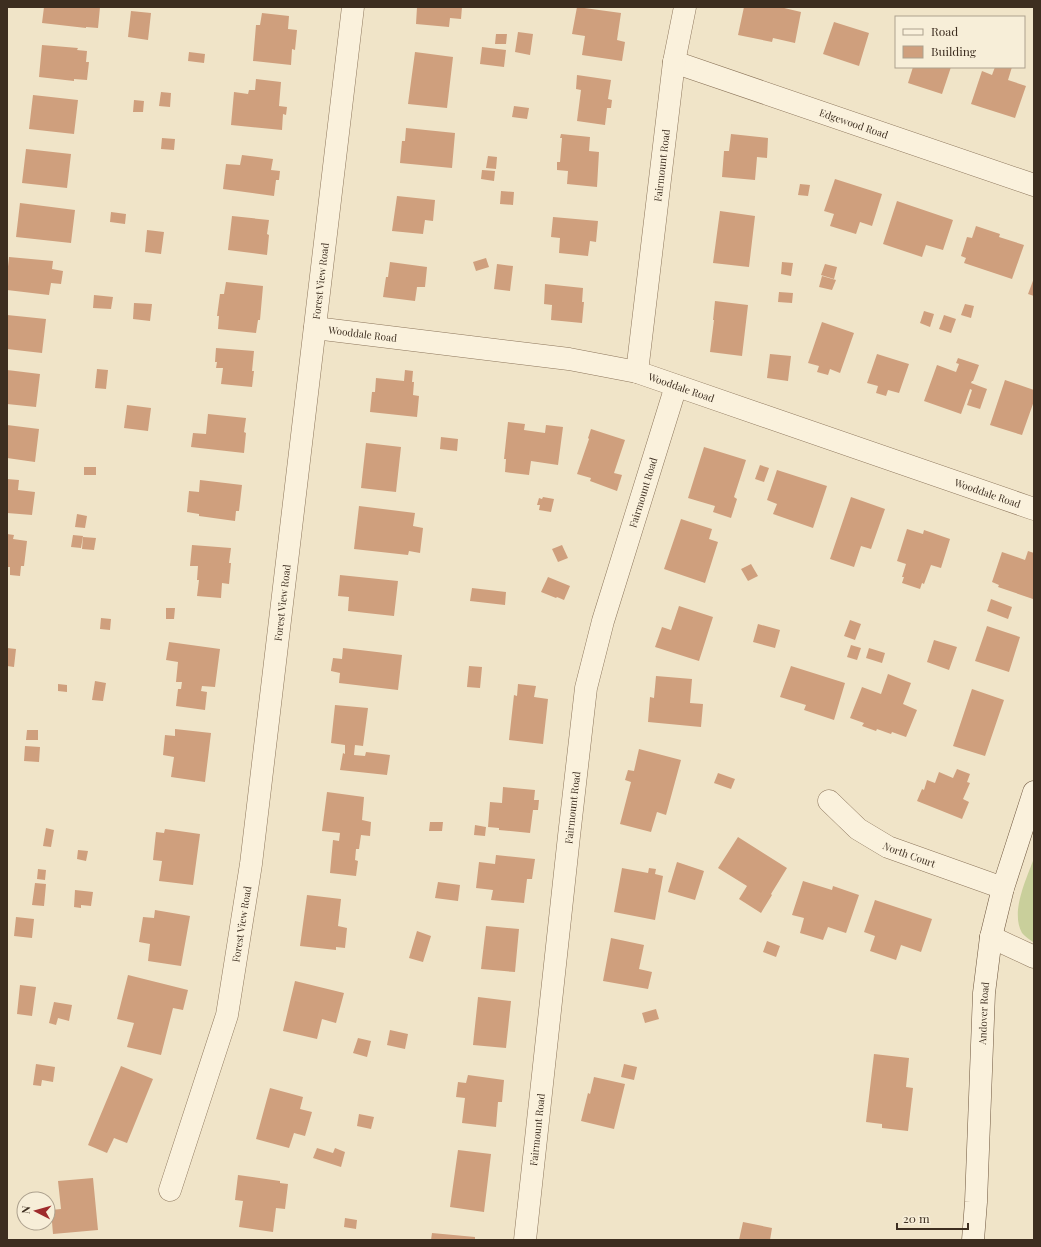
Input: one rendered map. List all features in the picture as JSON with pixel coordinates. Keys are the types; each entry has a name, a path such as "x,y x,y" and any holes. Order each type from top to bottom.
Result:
{"street":[{"name":"Forest View Road","path":"170,1190 227,1015 251,864 353,7"},
{"name":"Fairmount Road","path":"637,372 674,62 685,7"},
{"name":"Edgewood Road","path":"674,62 1034,185"},
{"name":"Wooddale Road","path":"315,328 569,358 637,372 1034,509"},
{"name":"Fairmount Road","path":"525,1240 568,836 586,688 603,621 676,386"},
{"name":"Andover Road","path":"973,1240 976,1202 984,993 991,937 1003,888 1034,792"},
{"name":"North Court","path":"829,800 858,829 888,847 1003,888"},
{"path":"991,937 1034,957"}],"green space":[{"path":"1034,858 1034,943 1022,933 1018,915 1021,895"}],"building":[{"path":"44,7 100,7 98,28 42,23"},
{"path":"417,7 462,7 461,19 450,18 449,27 416,24"},
{"path":"577,7 621,13 617,40 625,42 622,61 582,55 585,36 572,34"},
{"path":"744,7 780,7 801,12 795,43 773,38 772,42 738,35"},
{"path":"131,11 151,13 148,40 128,37"},
{"path":"262,13 289,16 288,29 297,30 295,50 292,49 291,65 253,61 256,25 260,25"},
{"path":"834,22 869,33 859,66 823,54"},
{"path":"518,32 533,34 530,55 515,52"},
{"path":"496,34 507,34 506,44 495,44"},
{"path":"42,45 78,48 77,50 87,51 86,62 89,62 87,80 74,79 74,81 39,77"},
{"path":"482,47 506,50 504,67 480,64"},
{"path":"189,52 205,54 204,63 188,61"},
{"path":"415,52 453,57 447,108 408,104"},
{"path":"913,68 951,68 942,94 908,83"},
{"path":"995,68 1012,68 1008,80 1026,86 1015,118 971,104 982,71 992,75"},
{"path":"577,75 611,80 608,99 612,100 611,108 607,108 605,125 577,121 581,90 576,89"},
{"path":"256,79 281,82 279,106 287,107 286,115 283,114 282,130 231,125 234,92 248,94 249,90 255,90"},
{"path":"161,92 171,93 170,107 159,106"},
{"path":"33,95 78,100 74,134 29,129"},
{"path":"134,100 144,101 143,112 133,112"},
{"path":"514,106 529,108 527,119 512,117"},
{"path":"406,128 455,133 452,168 400,163 402,141 405,141"},
{"path":"561,134 590,137 589,151 599,152 597,187 567,184 568,171 557,170 557,162 560,162"},
{"path":"731,134 768,138 767,158 757,157 755,180 722,177 724,151 729,151"},
{"path":"162,138 175,139 174,150 161,149"},
{"path":"26,149 71,154 67,188 22,183"},
{"path":"242,155 273,159 271,170 280,171 279,180 276,180 274,196 223,189 226,164 240,165"},
{"path":"488,156 497,157 496,169 486,168"},
{"path":"482,170 495,171 494,181 481,179"},
{"path":"835,179 882,194 872,226 860,222 856,234 830,226 834,214 824,211"},
{"path":"800,184 810,185 808,196 798,195"},
{"path":"501,191 514,192 513,205 500,204"},
{"path":"397,196 435,200 433,221 425,220 423,234 392,231"},
{"path":"897,201 953,220 943,250 926,245 922,257 883,244"},
{"path":"20,203 75,210 71,243 16,237"},
{"path":"720,211 755,216 749,267 713,263"},
{"path":"111,212 126,214 125,224 110,222"},
{"path":"232,216 269,220 267,255 228,250"},
{"path":"553,217 598,221 596,242 590,241 588,256 559,253 560,238 551,237"},
{"path":"976,226 1000,234 999,237 1024,245 1012,279 964,263 966,258 961,256 967,237 972,238"},
{"path":"147,230 164,232 161,254 145,252"},
{"path":"9,257 53,261 52,269 63,271 61,284 51,283 49,295 7,290"},
{"path":"486,258 489,267 476,271 473,262"},
{"path":"390,262 427,267 425,287 417,287 415,301 383,297"},
{"path":"782,262 793,263 791,276 781,274"},
{"path":"497,264 513,266 510,291 494,289"},
{"path":"825,264 837,267 834,279 821,275"},
{"path":"822,276 836,280 832,290 819,287"},
{"path":"1034,278 1034,296 1028,294"},
{"path":"226,282 263,286 260,320 258,320 256,333 218,329 219,316 217,316 220,294 224,294"},
{"path":"545,284 583,288 582,302 584,302 582,323 551,320 552,305 544,304"},
{"path":"779,292 793,293 792,303 778,302"},
{"path":"94,295 113,297 111,309 93,308"},
{"path":"715,301 748,305 742,356 710,352"},
{"path":"134,303 152,304 150,321 133,319"},
{"path":"965,304 974,306 971,318 961,315"},
{"path":"924,311 934,314 930,327 920,323"},
{"path":"7,315 46,319 42,353 7,349"},
{"path":"944,315 956,319 951,333 939,329"},
{"path":"822,322 854,333 840,373 830,369 828,375 817,372 819,366 808,363"},
{"path":"216,348 254,351 252,387 221,384 223,368 216,368"},
{"path":"770,354 791,356 788,381 767,378"},
{"path":"877,354 909,364 899,393 888,390 886,396 876,393 878,386 867,383"},
{"path":"958,358 979,365 971,383 987,389 980,409 967,405 972,390 970,389 961,414 924,401 937,365 956,372 959,364 956,363"},
{"path":"97,369 108,370 106,389 95,388"},
{"path":"7,370 40,374 36,407 7,404"},
{"path":"405,370 413,371 413,395 419,396 417,417 370,412 372,392 375,392 376,378 404,381"},
{"path":"1005,380 1034,390 1034,401 1022,435 990,425"},
{"path":"127,405 151,408 148,431 124,428"},
{"path":"208,414 246,418 244,453 191,447 193,433 206,434"},
{"path":"508,422 525,424 524,430 545,433 546,425 563,427 558,465 531,461 529,475 505,472 506,459 504,459"},
{"path":"7,425 39,429 35,462 7,458"},
{"path":"591,429 625,440 614,473 622,475 617,491 590,481 591,478 577,474"},
{"path":"441,437 458,439 457,451 440,449"},
{"path":"366,443 401,447 396,492 361,488"},
{"path":"704,447 746,460 734,497 737,499 731,518 713,512 715,506 688,498"},
{"path":"760,465 769,468 764,482 755,479"},
{"path":"84,467 96,467 96,475 84,475"},
{"path":"777,470 827,486 813,528 773,514 777,504 767,500"},
{"path":"7,479 19,480 18,490 35,492 32,515 7,513"},
{"path":"200,480 242,485 239,511 236,511 235,521 199,516 199,514 187,512 189,491 199,492"},
{"path":"543,497 554,499 551,512 539,510 540,505 537,505 539,498 542,499"},
{"path":"851,497 885,509 871,549 861,546 854,567 830,559"},
{"path":"359,506 415,513 413,526 423,528 420,553 409,551 408,555 354,549"},
{"path":"77,514 87,516 85,528 75,527"},
{"path":"681,519 712,529 709,539 718,542 705,583 664,569"},
{"path":"907,529 923,534 924,530 950,539 941,568 931,565 924,584 922,583 920,589 902,583 904,577 902,577 906,564 897,561"},
{"path":"7,534 14,535 13,539 27,541 24,566 21,566 20,576 10,575 10,567 7,567"},
{"path":"73,535 83,536 81,548 71,547"},
{"path":"83,537 96,538 94,550 82,549"},
{"path":"192,545 231,548 229,584 222,583 221,598 197,596 199,580 197,580 198,566 190,566"},
{"path":"562,545 568,558 558,562 552,549"},
{"path":"1028,551 1034,553 1033,599 998,587 999,585 992,582 1002,552 1025,560"},
{"path":"751,564 758,576 748,581 741,569"},
{"path":"340,575 398,581 394,616 348,611 349,597 338,596"},
{"path":"548,577 570,586 564,600 541,592"},
{"path":"472,588 506,592 505,605 470,601"},
{"path":"991,599 1012,607 1008,619 987,611"},
{"path":"679,606 713,617 699,661 655,647 662,627 671,630"},
{"path":"166,608 175,608 174,619 166,619"},
{"path":"101,618 111,619 110,630 100,629"},
{"path":"850,620 861,624 855,640 844,636"},
{"path":"758,624 780,630 775,648 753,642"},
{"path":"987,626 1020,637 1009,672 975,661"},
{"path":"934,640 957,647 949,670 927,662"},
{"path":"169,642 220,649 215,687 202,686 201,691 207,692 205,710 176,706 178,689 181,689 182,682 176,682 178,662 166,660"},
{"path":"851,645 861,648 857,660 847,657"},
{"path":"7,648 16,649 14,667 7,666"},
{"path":"343,648 402,655 398,690 339,683 340,673 331,670 333,658 342,659"},
{"path":"869,648 885,653 882,663 866,658"},
{"path":"469,666 482,667 480,688 467,687"},
{"path":"791,666 845,683 834,720 804,710 806,705 780,697"},
{"path":"888,674 911,683 903,704 917,710 906,737 877,729 876,731 862,726 864,723 850,718 862,687 881,694"},
{"path":"656,676 692,679 690,703 703,704 701,727 648,722 650,697 654,698"},
{"path":"95,681 106,683 103,701 92,700"},
{"path":"58,684 67,685 67,692 58,691"},
{"path":"518,684 536,686 534,697 548,699 543,744 509,740 514,695 517,696"},
{"path":"972,689 1004,700 985,756 953,746"},
{"path":"335,705 368,708 363,746 355,745 354,755 365,756 366,752 390,755 387,775 340,770 343,753 345,754 345,745 331,743"},
{"path":"175,729 211,733 205,782 171,777 174,757 163,755 165,735 175,736"},
{"path":"27,730 38,730 38,740 26,740"},
{"path":"25,746 40,747 39,762 24,761"},
{"path":"639,749 681,760 666,815 657,812 651,832 620,824 631,782 625,780 628,770 634,771"},
{"path":"957,769 970,774 967,782 970,783 963,799 969,802 962,819 917,801 922,789 924,790 927,780 935,783 939,772 953,778"},
{"path":"718,773 735,779 731,789 714,783"},
{"path":"503,787 535,790 534,800 539,800 538,810 533,810 530,833 499,830 499,828 488,827 490,802 502,803"},
{"path":"327,792 364,797 362,820 371,822 370,836 361,835 359,849 356,849 355,860 358,861 356,876 330,873 333,840 339,841 340,833 322,831"},
{"path":"430,822 443,822 442,831 429,831"},
{"path":"475,825 486,827 485,836 474,835"},
{"path":"46,828 54,830 51,847 43,846"},
{"path":"165,829 200,834 193,885 159,881 162,861 153,860 156,832 164,833"},
{"path":"738,837 787,868 761,913 739,899 747,886 718,868"},
{"path":"78,850 88,851 86,861 77,859"},
{"path":"496,855 535,859 532,879 527,879 524,903 491,900 493,890 476,888 479,862 495,864"},
{"path":"677,862 704,871 695,900 668,892"},
{"path":"622,868 648,873 649,868 656,869 655,874 663,876 655,920 614,912"},
{"path":"38,869 46,870 45,880 37,879"},
{"path":"803,881 832,890 833,886 859,895 846,933 828,927 823,940 800,933 804,918 792,915"},
{"path":"438,882 460,885 458,901 435,898"},
{"path":"35,883 46,884 44,906 32,905"},
{"path":"75,890 93,892 91,906 81,905 81,908 74,907"},
{"path":"307,895 341,899 338,926 347,928 345,948 336,947 336,950 300,946"},
{"path":"875,900 932,919 921,952 901,945 896,960 870,951 875,936 864,932"},
{"path":"155,910 190,916 181,966 148,961 150,944 139,942 143,917 154,918"},
{"path":"16,917 34,919 32,938 14,936"},
{"path":"486,926 519,929 515,972 481,969"},
{"path":"417,931 431,936 423,962 409,958"},
{"path":"611,938 644,945 639,969 652,972 648,989 603,981"},
{"path":"767,941 780,946 776,957 763,952"},
{"path":"128,975 188,990 183,1010 173,1008 161,1055 127,1047 134,1023 117,1019"},
{"path":"295,981 344,993 336,1023 322,1019 317,1039 283,1031"},
{"path":"20,985 36,987 32,1016 17,1014"},
{"path":"478,997 511,1001 506,1048 473,1045"},
{"path":"54,1002 72,1005 69,1021 58,1018 56,1025 49,1023"},
{"path":"656,1009 659,1019 645,1023 642,1013"},
{"path":"390,1030 408,1034 405,1049 387,1045"},
{"path":"358,1038 371,1041 367,1057 353,1053"},
{"path":"874,1054 909,1058 906,1087 913,1088 908,1131 882,1128 882,1124 866,1122"},
{"path":"36,1064 55,1067 53,1082 42,1080 41,1086 33,1085"},
{"path":"624,1064 637,1067 634,1080 621,1077"},
{"path":"121,1066 153,1079 127,1143 114,1138 107,1153 88,1145"},
{"path":"468,1075 504,1080 502,1102 498,1102 496,1127 462,1123 465,1098 456,1097 458,1082 466,1083"},
{"path":"594,1077 625,1084 614,1129 581,1121 588,1093 590,1094"},
{"path":"270,1088 303,1097 300,1109 312,1112 305,1136 294,1133 289,1148 256,1139"},
{"path":"359,1114 374,1117 371,1129 357,1126"},
{"path":"317,1148 333,1153 335,1148 345,1152 341,1167 313,1158"},
{"path":"458,1150 491,1154 484,1212 450,1207"},
{"path":"238,1175 280,1181 280,1183 288,1184 285,1209 276,1208 273,1232 239,1227 243,1201 235,1200"},
{"path":"93,1178 98,1230 53,1234 53,1231 56,1231 56,1210 61,1209 58,1181"},
{"path":"345,1218 357,1220 356,1229 344,1227"},
{"path":"743,1222 772,1228 770,1240 739,1240"},
{"path":"432,1233 475,1237 475,1240 431,1240"}]}
